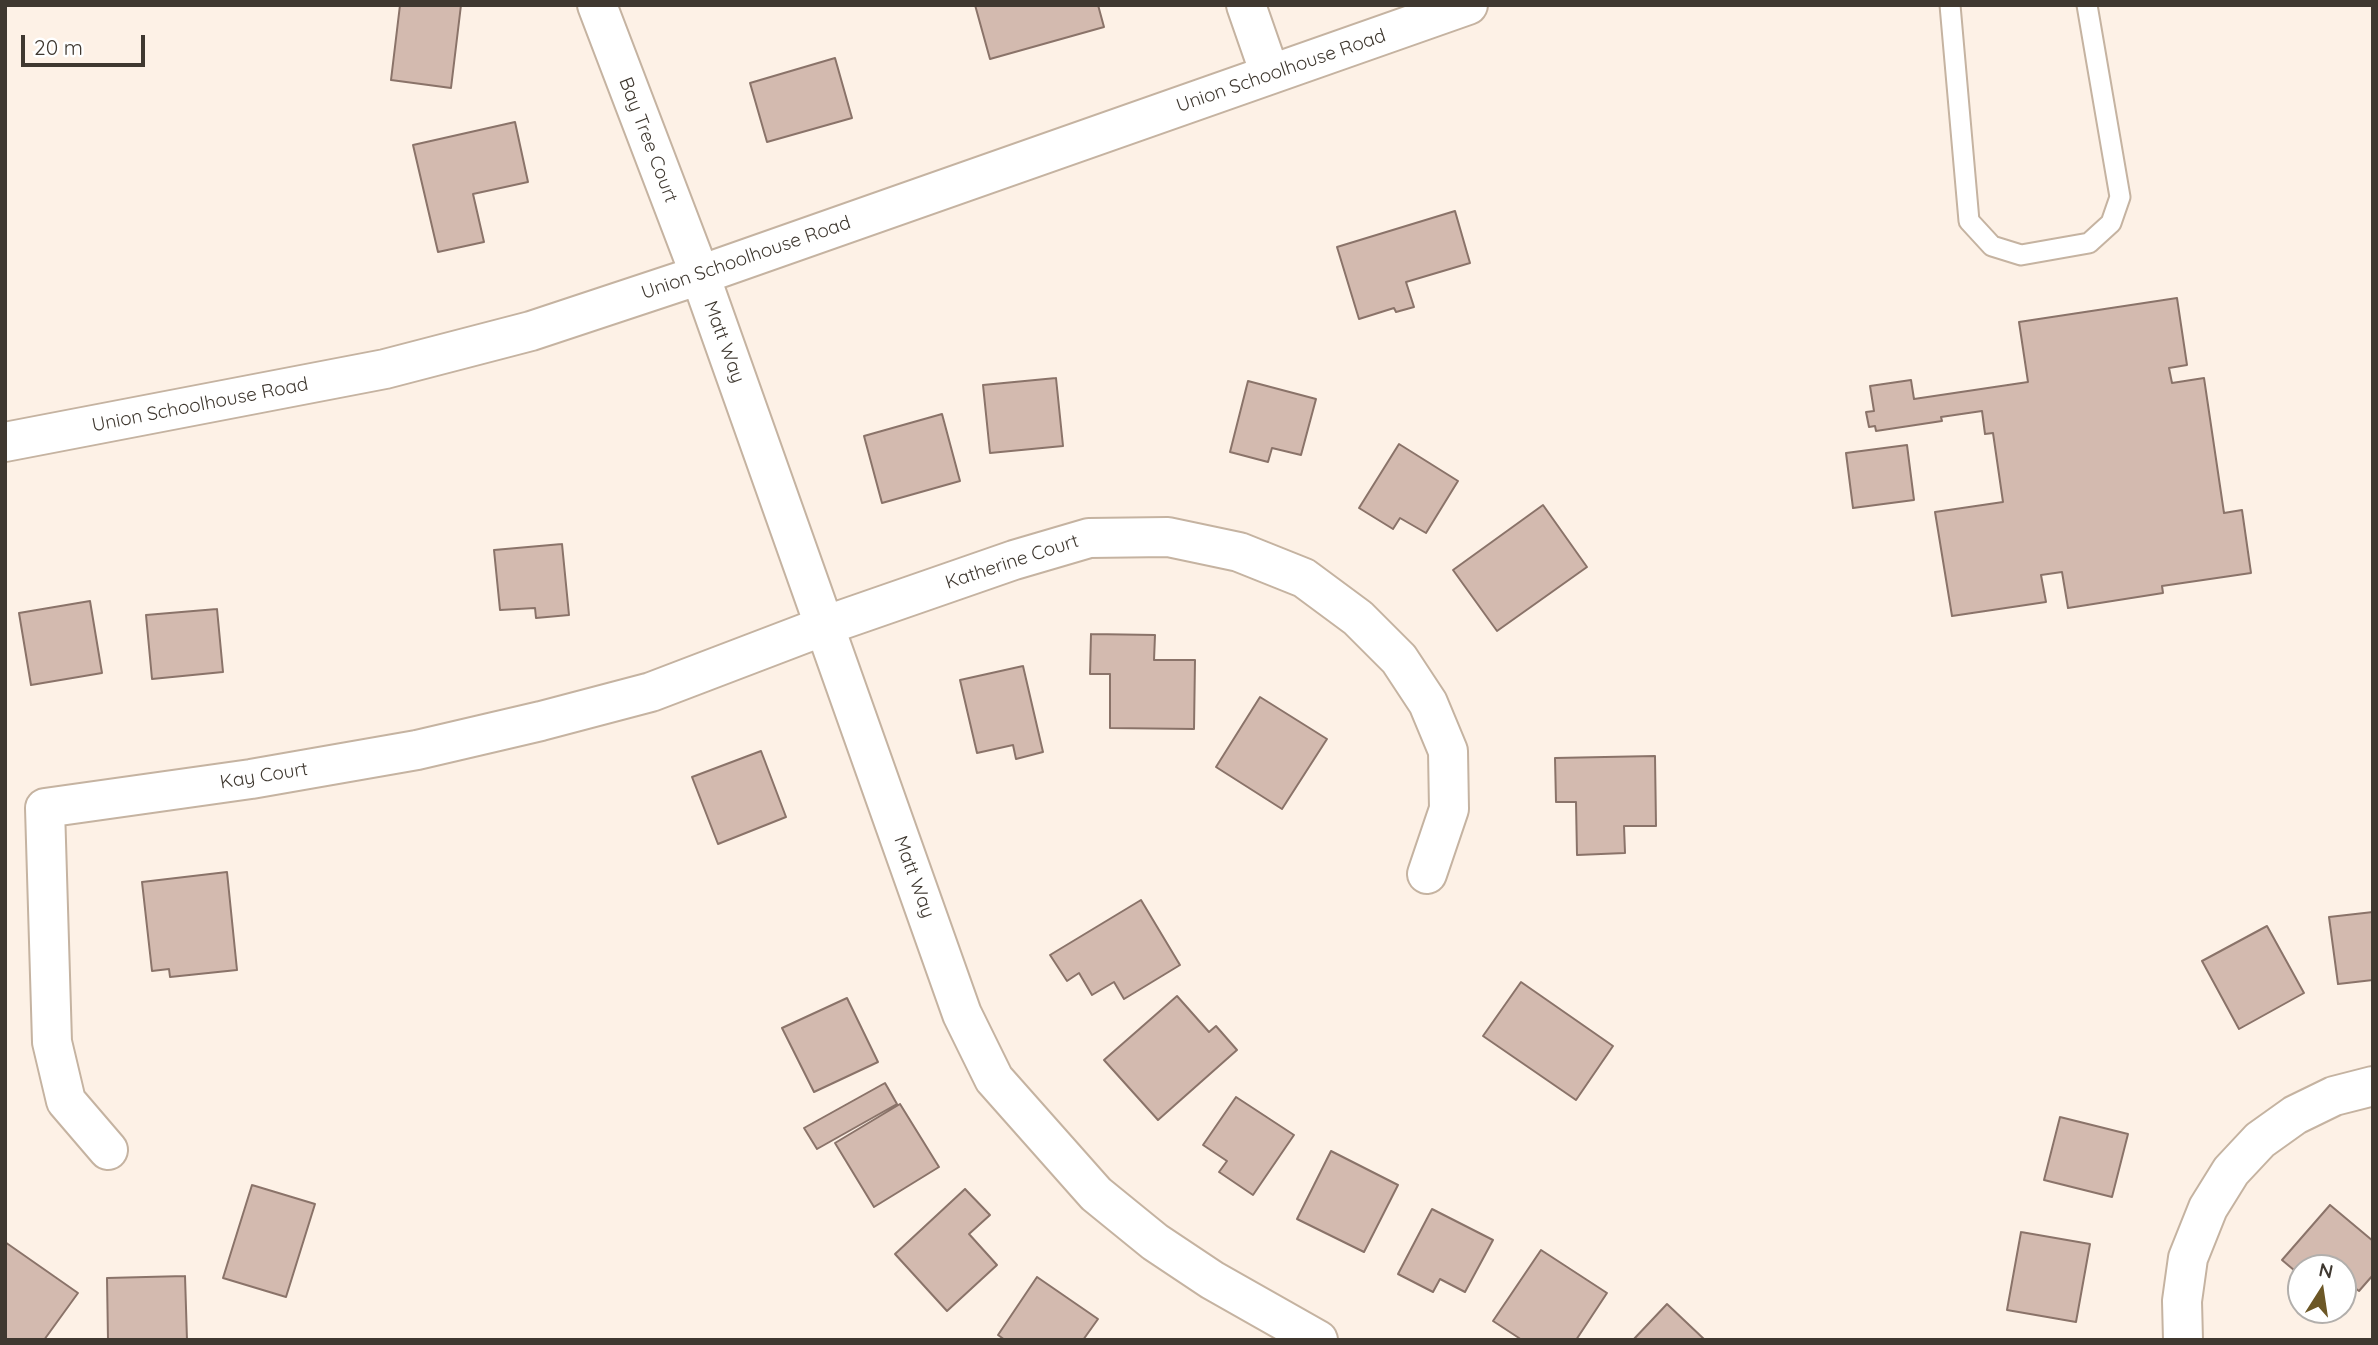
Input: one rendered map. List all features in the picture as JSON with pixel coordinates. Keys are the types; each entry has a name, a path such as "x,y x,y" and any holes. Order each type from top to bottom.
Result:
{"street":[{"name":"Bay Tree Court","path":"597,5 700,275"},
{"path":"1246,5 1270,75"},
{"name":"Union Schoolhouse Road","path":"5,442 385,369 531,331 700,275 1468,5"},
{"name":"Matt Way","path":"700,275 962,1014 995,1079 1096,1194 1156,1242 1212,1280 1318,1340"},
{"name":"Katherine Court","path":"824,626 1014,560 1089,538 1168,537 1239,552 1304,578 1358,618 1399,659 1427,703 1448,751 1449,809 1426,874"},
{"name":"Kay Court","path":"108,1150 66,1101 52,1042 45,808 251,779 417,750 651,692 824,626"},
{"path":"2183,1340 2182,1301 2188,1258 2208,1208 2231,1171 2260,1140 2295,1115 2334,1096 2373,1086"}],"lane":[{"path":"1951,5 1969,221 1992,246 2021,255 2089,243 2111,223 2120,197 2087,5"}],"building":[{"path":"400,5 461,5 451,88 391,80"},
{"path":"975,5 1098,5 1104,27 990,59"},
{"path":"835,58 852,118 767,142 750,83"},
{"path":"515,122 528,182 473,194 484,242 438,252 413,145"},
{"path":"1455,211 1470,263 1406,282 1414,307 1396,312 1394,308 1359,319 1337,247"},
{"path":"2177,298 2187,365 2169,368 2172,383 2204,378 2224,513 2242,510 2251,573 2162,586 2163,593 2068,608 2062,572 2041,575 2046,602 1952,616 1935,512 2003,502 1993,433 1985,434 1982,411 1941,417 1942,421 1876,431 1875,426 1869,427 1866,412 1874,411 1870,386 1911,380 1914,399 2028,382 2019,322"},
{"path":"1056,378 1063,446 990,453 983,385"},
{"path":"1248,381 1316,399 1301,455 1272,448 1268,462 1230,452"},
{"path":"942,414 960,481 882,503 864,436"},
{"path":"1399,444 1458,481 1426,533 1400,518 1393,529 1359,508"},
{"path":"1907,445 1914,500 1853,508 1846,453"},
{"path":"1543,505 1587,567 1497,631 1453,570"},
{"path":"562,544 569,615 536,618 535,608 500,610 494,550"},
{"path":"90,601 102,673 31,685 19,613"},
{"path":"217,609 223,672 152,679 146,615"},
{"path":"1091,634 1155,635 1154,660 1195,660 1194,729 1110,728 1110,674 1090,674"},
{"path":"1023,666 1043,752 1016,759 1013,745 977,753 960,680"},
{"path":"1260,697 1327,739 1282,809 1216,767"},
{"path":"761,751 786,817 718,844 692,777"},
{"path":"1655,756 1656,826 1624,826 1625,853 1577,855 1576,802 1556,802 1555,758"},
{"path":"227,872 237,970 170,977 169,969 152,971 142,882"},
{"path":"1141,900 1180,965 1124,999 1114,982 1092,995 1079,973 1067,981 1050,955"},
{"path":"2373,912 2373,980 2338,984 2329,917"},
{"path":"2267,926 2304,993 2239,1029 2202,961"},
{"path":"1521,982 1613,1046 1576,1100 1483,1036"},
{"path":"1177,996 1209,1032 1216,1026 1237,1050 1158,1120 1104,1060"},
{"path":"847,998 878,1062 814,1092 782,1028"},
{"path":"885,1083 897,1104 817,1149 804,1128"},
{"path":"1236,1097 1294,1135 1253,1195 1219,1172 1227,1161 1203,1145"},
{"path":"900,1104 939,1167 874,1207 835,1143"},
{"path":"2060,1117 2128,1134 2112,1197 2044,1180"},
{"path":"1331,1151 1398,1185 1364,1252 1297,1219"},
{"path":"252,1185 315,1204 286,1297 223,1278"},
{"path":"965,1189 990,1215 969,1234 997,1265 947,1311 895,1254"},
{"path":"2330,1205 2373,1241 2373,1275 2359,1291 2357,1254 2287,1254"},
{"path":"1432,1209 1493,1240 1465,1292 1440,1279 1433,1292 1398,1274"},
{"path":"2021,1232 2090,1244 2076,1322 2007,1310"},
{"path":"5,1242 78,1293 44,1340 5,1340"},
{"path":"1541,1250 1607,1293 1576,1340 1522,1340 1493,1321"},
{"path":"185,1276 187,1340 108,1340 107,1278"},
{"path":"1037,1277 1098,1319 1083,1340 1005,1340 998,1335"},
{"path":"1667,1304 1705,1340 1633,1340"}]}
